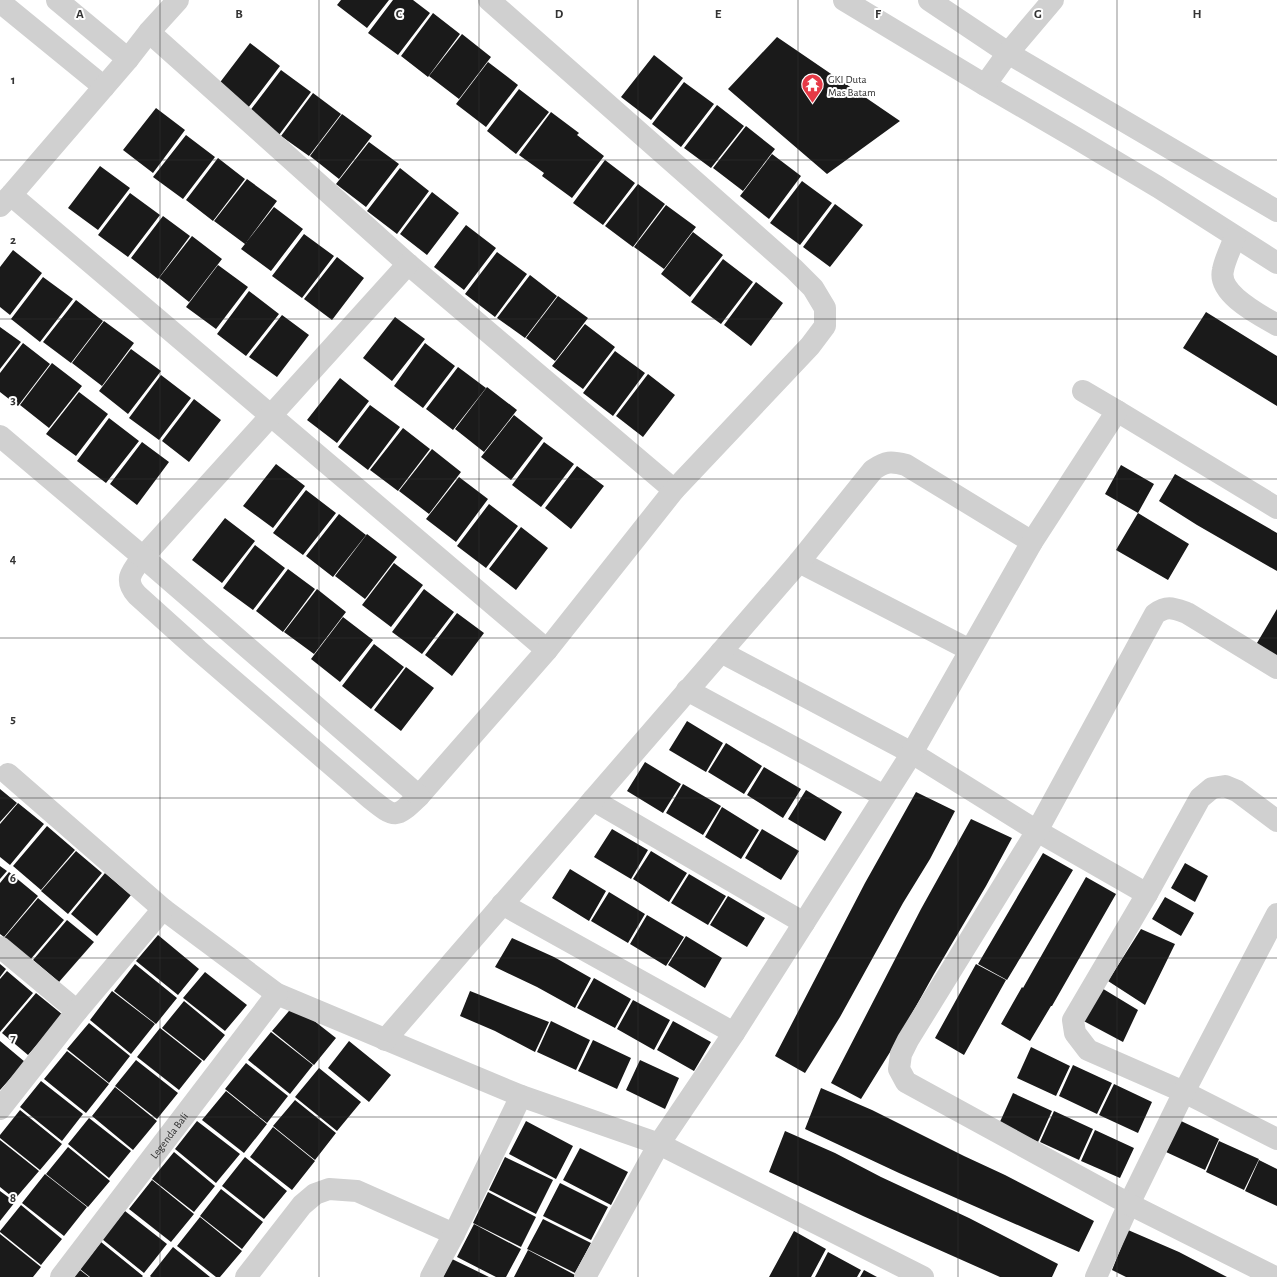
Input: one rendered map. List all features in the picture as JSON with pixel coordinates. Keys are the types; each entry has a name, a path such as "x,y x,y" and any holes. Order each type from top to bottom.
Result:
{"street":[{"path":"57,0 128,59"},
{"path":"178,0 149,32 128,59 6,201 270,416 547,650"},
{"path":"408,264 143,557 131,572 129,579 132,589 198,650 386,811 392,814 403,811 419,796 547,650 674,490 810,346 825,326 824,308 813,288 794,269 489,0"},
{"path":"844,0 1158,187 1277,263"},
{"path":"929,0 1008,53 1277,211"},
{"path":"985,85 1008,53 1053,0"},
{"path":"0,2 104,87"},
{"path":"149,32 408,264 674,490"},
{"path":"1235,237 1222,271 1224,282 1229,292 1243,304 1277,325"},
{"path":"1082,391 1118,411 1277,508"},
{"path":"585,1277 660,1144 734,1033 912,753 1032,542 1118,411"},
{"path":"0,436 143,557 419,796"},
{"path":"385,1040 721,652 798,562 873,470 883,463 893,462 906,465 1032,542"},
{"path":"798,562 970,650"},
{"path":"1275,1277 1129,1204 906,1082 899,1068 901,1054 908,1040 1037,831 1155,614 1168,608 1174,608 1187,613 1277,668"},
{"path":"721,652 912,753 1037,831 1147,894"},
{"path":"687,690 884,796"},
{"path":"8,774 163,909 277,994 521,1096 660,1144 923,1277"},
{"path":"1276,1134 1088,1050 1075,1033 1073,1020 1147,894 1200,798 1212,788 1225,786 1237,791 1277,821"},
{"path":"593,800 804,923"},
{"path":"502,904 734,1033"},
{"path":"0,1109 77,1011 163,909"},
{"path":"1096,1277 1129,1204 1184,1092 1277,914"},
{"path":"0,947 77,1011"},
{"name":"Legenda Bali","path":"61,1277 277,994"},
{"path":"431,1277 454,1234 521,1096"},
{"path":"246,1277 302,1205 315,1194 329,1189 357,1191 454,1234"}],"building":[{"path":"341,0 389,0 367,28 337,5"},
{"path":"393,0 413,0 430,13 398,55 368,33"},
{"path":"433,13 460,34 428,77 401,56"},
{"path":"462,34 491,57 459,99 429,76"},
{"name":"GKI Duta Mas Batam","path":"777,37 900,121 827,174 728,89"},
{"path":"250,43 280,66 248,108 218,85"},
{"path":"654,55 683,78 651,120 621,97"},
{"path":"488,62 518,85 486,127 456,104"},
{"path":"281,70 311,92 279,135 249,112"},
{"path":"684,82 714,104 681,147 652,124"},
{"path":"519,89 549,112 516,154 487,131"},
{"path":"313,93 341,114 309,156 281,136"},
{"path":"717,105 744,126 711,168 684,148"},
{"path":"156,108 185,130 153,173 123,150"},
{"path":"551,112 579,133 577,135 604,156 572,198 542,176 544,173 519,155"},
{"path":"342,114 372,136 339,179 310,156"},
{"path":"746,126 775,149 743,191 713,168"},
{"path":"186,135 215,157 183,199 153,177"},
{"path":"369,142 399,164 366,207 336,184"},
{"path":"772,154 801,176 769,219 740,196"},
{"path":"218,158 245,179 213,221 186,200"},
{"path":"605,160 635,183 603,225 573,203"},
{"path":"100,166 130,188 98,230 68,208"},
{"path":"400,168 429,191 397,234 367,211"},
{"path":"247,179 277,201 245,244 214,221"},
{"path":"802,181 832,203 800,245 770,223"},
{"path":"638,184 665,204 633,247 605,226"},
{"path":"432,192 459,213 427,255 400,234"},
{"path":"130,193 160,215 128,257 98,235"},
{"path":"835,204 863,225 830,267 803,247"},
{"path":"666,205 696,227 664,269 634,247"},
{"path":"274,207 303,229 271,271 241,249"},
{"path":"163,216 190,236 158,279 131,258"},
{"path":"466,225 496,248 464,290 434,267"},
{"path":"693,232 723,255 690,297 661,274"},
{"path":"304,234 334,256 302,298 272,276"},
{"path":"192,236 222,259 189,302 159,278"},
{"path":"13,250 42,273 10,315 0,307 0,267"},
{"path":"497,252 527,274 495,317 465,294"},
{"path":"337,257 364,278 332,320 304,299"},
{"path":"723,259 753,282 721,324 691,302"},
{"path":"218,265 248,287 216,329 186,307"},
{"path":"530,275 557,296 525,338 497,318"},
{"path":"43,277 73,299 40,342 11,319"},
{"path":"756,282 783,303 751,346 724,325"},
{"path":"249,291 279,314 246,356 217,334"},
{"path":"558,296 588,318 555,361 526,338"},
{"path":"76,300 103,321 71,363 43,342"},
{"path":"1206,312 1277,356 1277,406 1183,348"},
{"path":"282,315 309,335 277,377 249,357"},
{"path":"395,317 425,339 392,381 363,358"},
{"path":"104,321 134,343 102,386 72,363"},
{"path":"585,324 615,347 583,389 552,366"},
{"path":"0,327 21,342 0,369"},
{"path":"23,343 50,364 18,406 0,392 0,373"},
{"path":"425,343 455,366 423,408 394,386"},
{"path":"131,349 161,371 128,414 99,391"},
{"path":"615,351 645,373 613,416 583,393"},
{"path":"52,363 82,386 49,428 20,405"},
{"path":"458,367 486,388 453,430 426,409"},
{"path":"648,374 675,395 643,437 616,416"},
{"path":"161,375 191,398 159,440 129,418"},
{"path":"340,378 369,401 337,443 307,420"},
{"path":"487,387 517,410 484,452 455,429"},
{"path":"79,392 108,414 76,456 46,434"},
{"path":"194,399 221,420 189,462 162,441"},
{"path":"370,405 400,427 368,470 338,447"},
{"path":"514,415 543,438 511,480 481,457"},
{"path":"109,418 139,441 106,483 77,461"},
{"path":"403,428 430,449 398,491 370,470"},
{"path":"142,442 169,462 137,505 110,484"},
{"path":"544,442 574,464 541,507 512,485"},
{"path":"432,449 461,472 429,514 399,491"},
{"path":"276,464 305,486 273,528 243,506"},
{"path":"1121,465 1154,484 1138,513 1105,494"},
{"path":"577,466 604,486 571,529 545,508"},
{"path":"1175,474 1277,533 1277,571 1197,525 1159,501"},
{"path":"459,477 488,499 456,542 426,519"},
{"path":"306,490 336,513 303,555 273,533"},
{"path":"489,504 518,526 486,568 457,546"},
{"path":"1138,513 1189,544 1168,580 1116,550"},
{"path":"339,514 366,535 333,577 306,556"},
{"path":"225,518 255,541 222,583 192,560"},
{"path":"521,527 548,548 516,590 489,569"},
{"path":"367,534 397,557 365,599 335,576"},
{"path":"255,545 285,568 253,610 223,588"},
{"path":"394,563 423,585 391,627 362,605"},
{"path":"288,569 315,589 283,632 256,611"},
{"path":"317,589 346,612 314,654 284,632"},
{"path":"424,589 454,612 422,654 392,632"},
{"path":"1277,609 1277,661 1254,648"},
{"path":"457,613 484,633 452,676 425,655"},
{"path":"343,617 373,640 340,682 311,659"},
{"path":"374,644 404,667 371,709 342,686"},
{"path":"406,667 434,688 401,731 374,710"},
{"path":"687,721 723,743 706,772 669,750"},
{"path":"726,743 762,766 744,794 708,772"},
{"path":"645,762 681,784 663,813 627,791"},
{"path":"764,767 801,789 783,818 747,795"},
{"path":"683,784 721,806 703,835 666,813"},
{"path":"0,789 17,803 0,822"},
{"path":"806,790 842,812 825,841 788,819"},
{"path":"916,792 955,811 930,859 903,903 840,1017 805,1073 775,1056 865,883"},
{"path":"18,803 44,824 10,865 0,857 0,824"},
{"path":"722,807 759,830 741,859 705,837"},
{"path":"971,819 1012,838 895,1044 861,1099 831,1083 921,909"},
{"path":"47,826 75,850 41,890 13,866"},
{"path":"612,829 648,850 631,879 594,857"},
{"path":"762,829 799,851 781,880 745,858"},
{"path":"76,851 102,873 68,914 41,891"},
{"path":"651,851 687,873 669,902 633,879"},
{"path":"1043,853 1073,870 1007,980 978,964"},
{"path":"1185,863 1208,876 1195,902 1171,888"},
{"path":"0,866 7,871 0,879"},
{"path":"570,869 606,891 589,921 552,898"},
{"path":"9,872 38,896 4,937 0,934 0,883"},
{"path":"105,873 131,895 97,936 71,914"},
{"path":"689,874 726,896 708,925 671,903"},
{"path":"1086,877 1116,894 1052,1006 1030,1041 1001,1024"},
{"path":"609,892 645,914 628,943 591,921"},
{"path":"728,896 765,918 747,947 710,925"},
{"path":"1165,897 1194,913 1181,936 1152,919"},
{"path":"38,898 64,920 30,960 4,938"},
{"path":"647,915 684,937 666,966 630,944"},
{"path":"67,920 94,942 59,982 33,960"},
{"path":"1141,929 1175,944 1145,1005 1108,981"},
{"path":"158,935 199,969 178,995 136,961"},
{"path":"686,936 722,958 705,988 668,965"},
{"path":"512,938 554,957 591,978 575,1008 537,987 495,967"},
{"path":"0,964 6,969 0,977"},
{"path":"135,964 177,998 156,1024 114,991"},
{"path":"976,964 1006,980 964,1055 935,1038"},
{"path":"7,971 33,993 0,1032 0,979"},
{"path":"205,972 247,1005 225,1031 183,998"},
{"path":"594,978 631,999 615,1028 577,1008"},
{"path":"1100,987 1138,1010 1123,1042 1078,1018"},
{"path":"112,991 155,1024 131,1054 90,1020"},
{"path":"470,991 549,1022 535,1052 495,1031 460,1016"},
{"path":"36,993 63,1015 28,1055 2,1033"},
{"path":"633,1000 670,1020 654,1050 617,1029"},
{"path":"184,1001 225,1035 204,1061 162,1028"},
{"path":"294,1005 336,1038 314,1065 272,1031"},
{"path":"551,1021 590,1040 576,1070 537,1052"},
{"path":"673,1021 711,1042 694,1071 657,1050"},
{"path":"89,1023 130,1056 109,1083 67,1049"},
{"path":"160,1028 202,1061 179,1090 137,1057"},
{"path":"271,1032 313,1065 290,1094 248,1060"},
{"path":"593,1040 631,1058 617,1089 578,1071"},
{"path":"0,1041 25,1062 0,1090"},
{"path":"349,1041 391,1075 369,1102 328,1068"},
{"path":"1031,1047 1070,1066 1056,1096 1017,1078"},
{"path":"67,1051 109,1084 86,1113 44,1079"},
{"path":"136,1060 178,1093 157,1119 115,1086"},
{"path":"640,1060 679,1078 665,1109 626,1090"},
{"path":"246,1063 288,1096 267,1123 225,1089"},
{"path":"1073,1065 1112,1083 1097,1114 1059,1096"},
{"path":"319,1068 361,1102 337,1131 295,1097"},
{"path":"41,1081 83,1114 62,1141 20,1107"},
{"path":"1114,1084 1152,1102 1138,1133 1099,1115"},
{"path":"115,1087 157,1121 133,1150 92,1116"},
{"path":"821,1088 872,1110 1005,1175 1094,1221 1079,1252 899,1173 805,1129"},
{"path":"226,1091 267,1124 244,1153 202,1120"},
{"path":"1013,1093 1052,1111 1038,1142 999,1124"},
{"path":"295,1100 336,1133 315,1160 273,1126"},
{"path":"20,1110 62,1144 40,1170 0,1138 0,1135"},
{"path":"1054,1111 1093,1129 1079,1160 1040,1142"},
{"path":"89,1118 131,1151 109,1178 68,1144"},
{"path":"197,1121 240,1154 216,1183 175,1149"},
{"path":"526,1121 573,1146 556,1179 509,1154"},
{"path":"1181,1121 1219,1139 1205,1170 1166,1152"},
{"path":"273,1127 315,1161 292,1190 250,1157"},
{"path":"1095,1130 1134,1148 1120,1178 1081,1161"},
{"path":"785,1131 835,1153 881,1177 969,1218 1058,1264 1052,1277 1000,1277 769,1172"},
{"path":"0,1140 39,1171 15,1199 0,1187"},
{"path":"1219,1141 1259,1159 1244,1190 1206,1172"},
{"path":"68,1147 110,1181 88,1207 46,1174"},
{"path":"580,1148 628,1172 611,1205 563,1180"},
{"path":"174,1152 215,1186 194,1212 152,1179"},
{"path":"245,1157 287,1191 264,1219 222,1186"},
{"path":"505,1157 553,1180 536,1214 489,1190"},
{"path":"1259,1160 1277,1169 1277,1206 1245,1191"},
{"path":"45,1174 87,1207 64,1236 22,1203"},
{"path":"152,1180 194,1214 171,1242 129,1209"},
{"path":"560,1183 608,1207 591,1240 543,1216"},
{"path":"221,1189 263,1222 242,1249 200,1216"},
{"path":"0,1191 15,1202 0,1221"},
{"path":"488,1192 536,1217 521,1247 473,1223"},
{"path":"21,1205 62,1239 41,1265 0,1232"},
{"path":"125,1211 167,1244 144,1273 102,1239"},
{"path":"200,1217 242,1251 220,1277 216,1277 177,1246"},
{"path":"543,1219 591,1243 575,1273 527,1249"},
{"path":"474,1224 521,1249 506,1277 496,1277 457,1257"},
{"path":"1128,1230 1179,1252 1227,1277 1126,1277 1112,1270"},
{"path":"794,1231 826,1249 811,1277 769,1277"},
{"path":"0,1234 41,1267 33,1277 0,1277"},
{"path":"101,1242 143,1276 90,1277 80,1269"},
{"path":"173,1247 210,1277 151,1277 150,1276"},
{"path":"528,1250 575,1275 574,1277 514,1277"},
{"path":"828,1252 861,1270 857,1277 815,1277"},
{"path":"452,1259 489,1277 443,1277"},
{"path":"80,1270 89,1277 74,1277"},
{"path":"864,1270 877,1277 860,1277"}],"place":[{"name":"GKI Duta Mas Batam","path":"812,104"}]}
